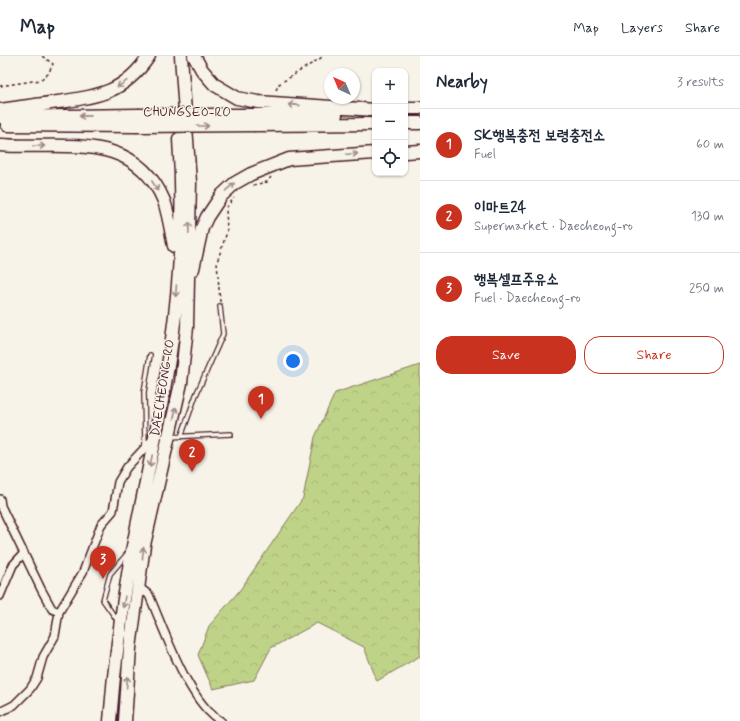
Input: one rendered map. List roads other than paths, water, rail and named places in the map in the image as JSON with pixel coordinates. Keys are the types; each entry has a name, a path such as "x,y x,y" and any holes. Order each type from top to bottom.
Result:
{"highway":[{"path":"0,110 78,100 109,92 129,80 149,56"},
{"name":"DAECHEONG-RO","path":"110,721 120,626 133,547 156,436 172,338 178,265 181,186 173,56"},
{"name":"DAECHEONG-RO","path":"125,721 130,648 140,587 144,545 175,437 187,327 190,182 181,56"},
{"path":"194,56 202,70 215,85 229,94 242,99 265,103 372,110"},
{"path":"408,108 420,108"},
{"path":"408,114 420,113"},
{"path":"137,121 255,120 372,114"},
{"name":"CHUNGSEO-RO","path":"0,117 137,121"},
{"path":"255,120 372,124"},
{"name":"CHUNGSEO-RO","path":"0,125 137,121"},
{"path":"408,123 420,123"},
{"path":"0,145 92,147 112,151 130,160 153,182 164,201 178,265"},
{"path":"408,152 420,151"},
{"path":"187,300 197,249 207,217 221,196 235,183 251,174 289,159 372,153"}],"street":[{"path":"0,712 14,705 30,689 37,678 43,657 55,636 59,612 83,572 101,525 113,511 118,482 127,467 156,436"},
{"path":"0,499 1,506 48,602 52,609 59,612"},
{"path":"0,596 13,565 24,552"},
{"path":"140,587 149,595 191,689 202,706 211,716 221,721"}],"lane":[{"path":"175,437 196,395 223,334 220,306"},
{"path":"145,447 144,392 150,355"},
{"path":"156,436 175,437 231,434"},
{"path":"120,626 104,600 110,574 133,547"}],"place":[{"name":"SK행복충전 보령충전소","path":"261,419"},
{"name":"이마트24","path":"192,472"},
{"name":"행복셀프주유소","path":"103,579"}]}
